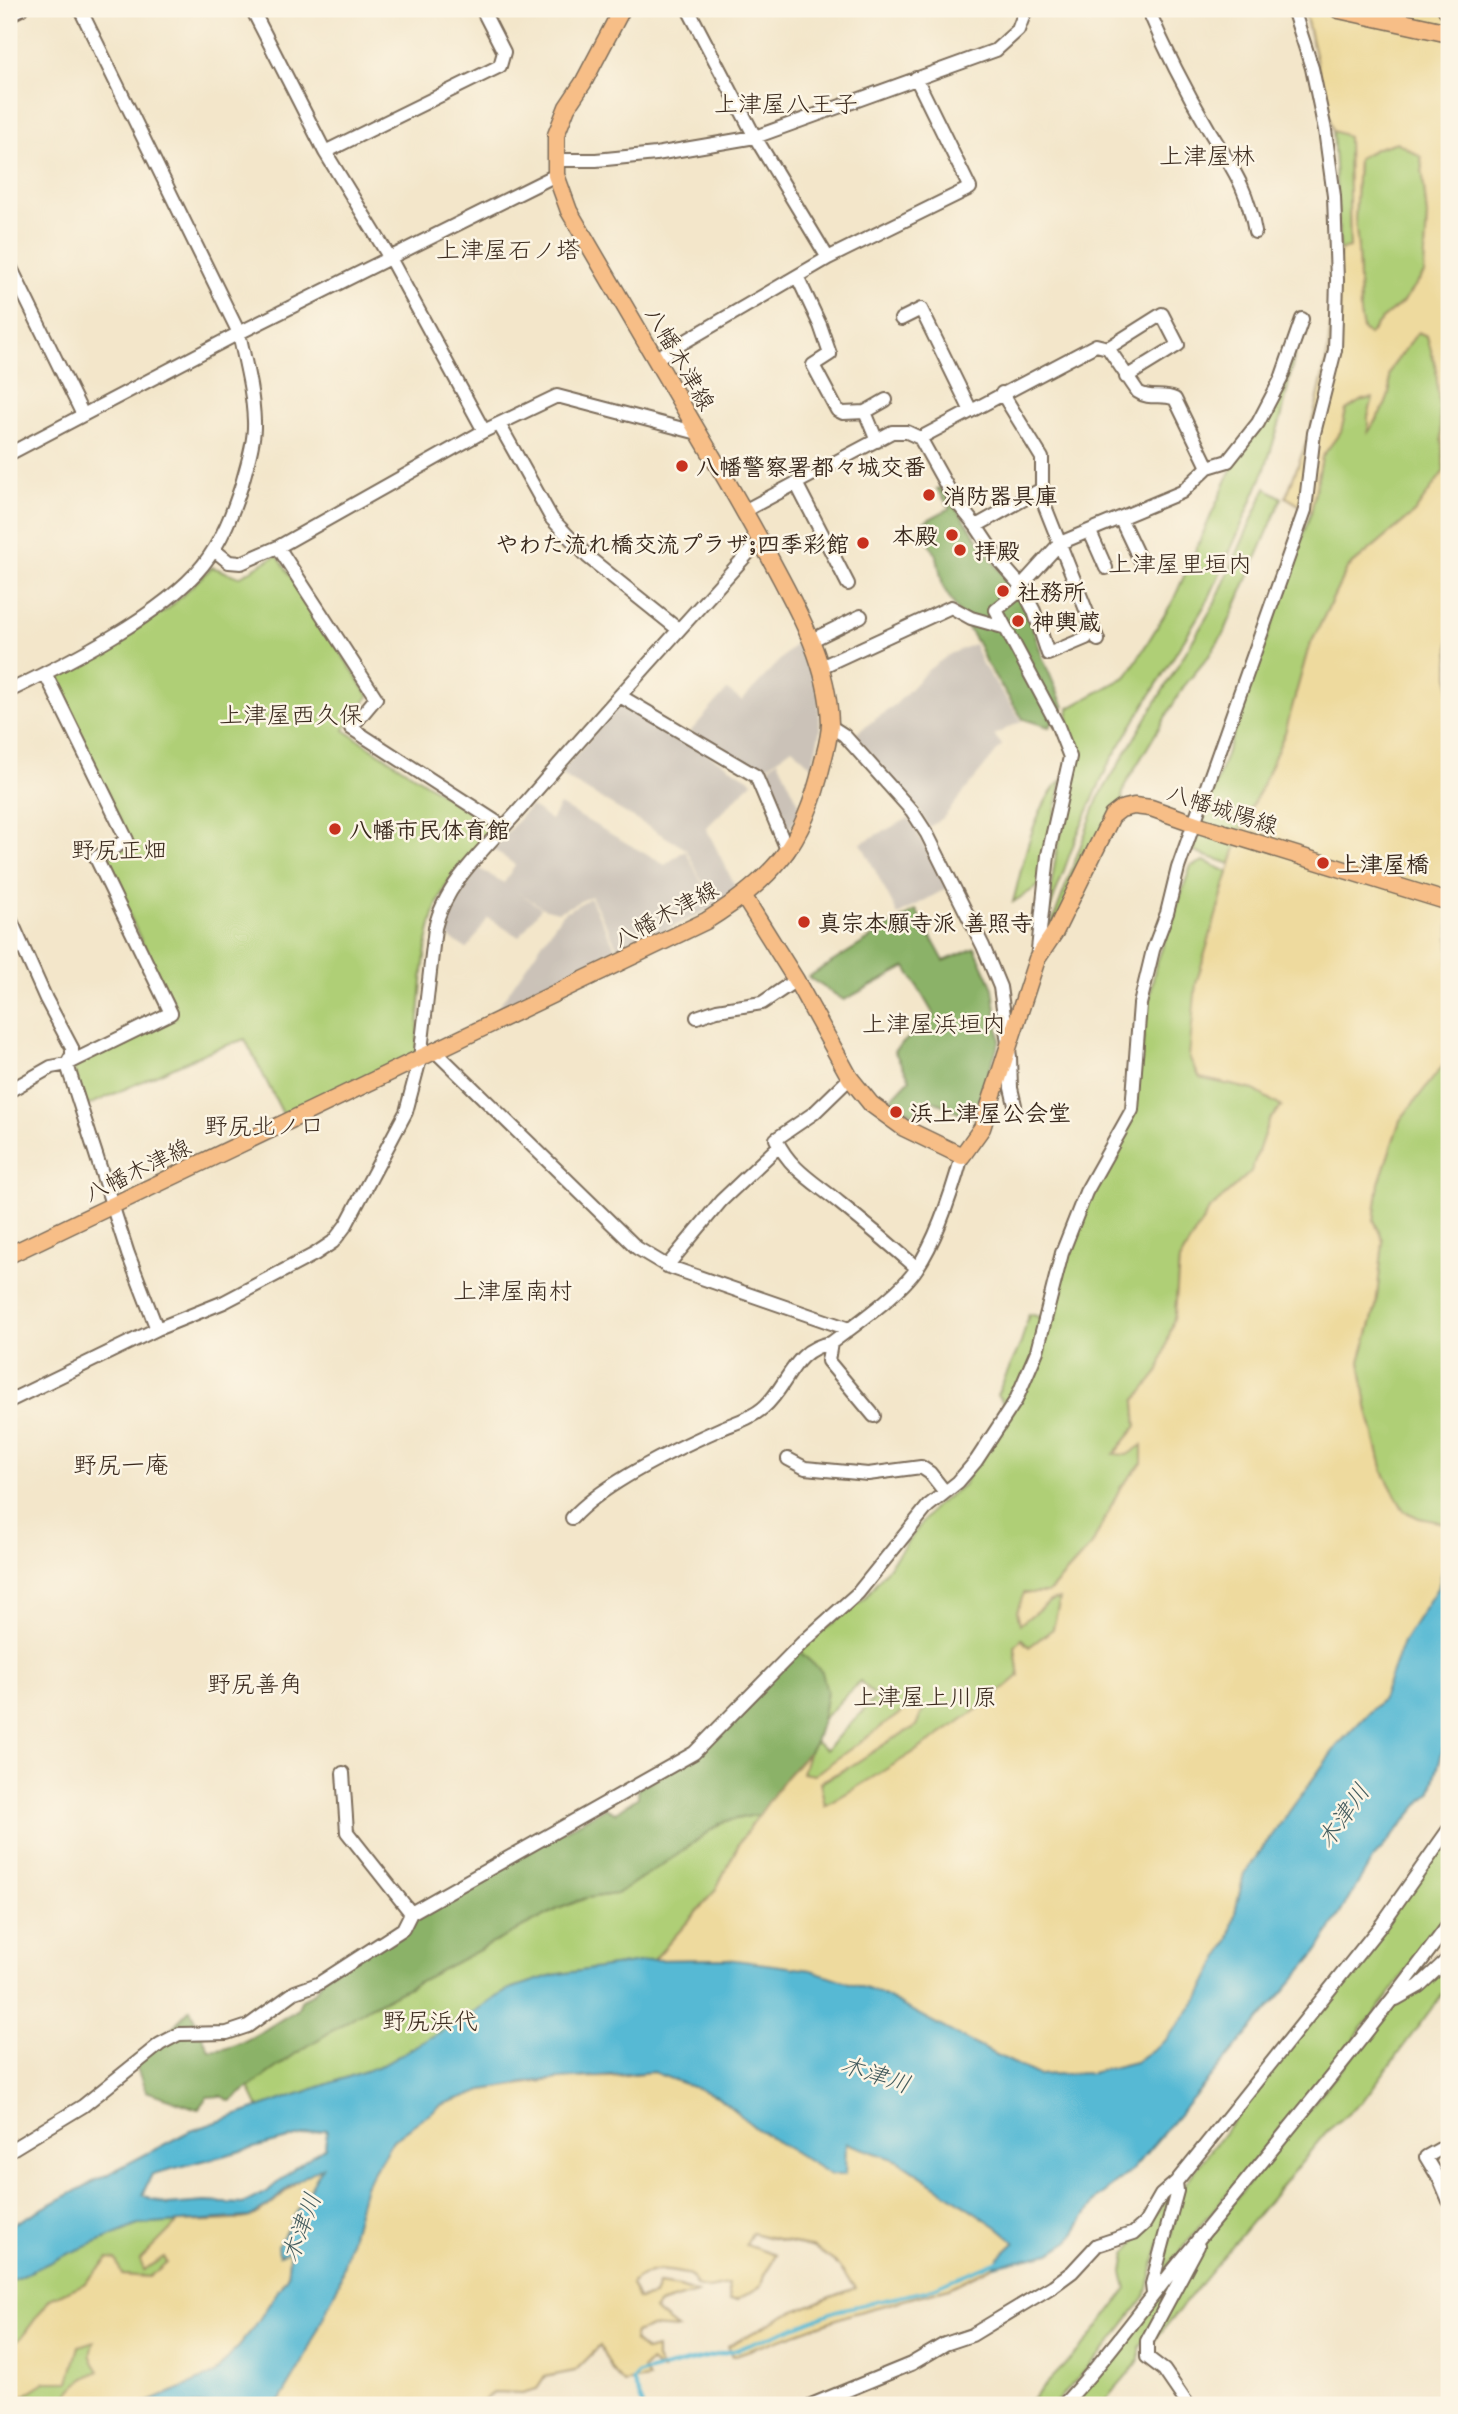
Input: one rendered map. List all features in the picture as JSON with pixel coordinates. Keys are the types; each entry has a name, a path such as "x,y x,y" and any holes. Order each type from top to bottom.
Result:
{"highway":[{"path":"1339,9 1449,33"}],"main road":[{"name":"八幡木津線","path":"9,1255 706,921 744,897 788,852 804,822 816,792 830,726 821,667 812,640 797,607 744,511 569,211 555,167 556,135 567,107 583,83 622,9"},
{"name":"八幡城陽線","path":"962,1156 982,1128 1037,959 1055,932 1112,816 1121,809 1134,806 1151,808 1197,825 1449,902"},
{"path":"744,897 796,980 850,1078 872,1104 904,1128 962,1156"}],"street":[{"path":"9,15 21,9"},
{"path":"9,691 108,638 172,596 202,566 214,550 234,509 247,468 255,424 250,381 239,332 80,9"},
{"path":"253,9 325,152 390,258 484,431"},
{"path":"325,152 500,66 503,52 482,9"},
{"path":"688,9 755,137 828,258"},
{"path":"9,454 239,332 390,258 555,167 596,160 656,155 755,137 996,50 1018,30 1026,9"},
{"path":"1148,9 1162,43 1239,177 1251,209 1255,232"},
{"path":"9,2151 83,2106 160,2044 179,2034 227,2033 248,2026 295,1992 318,1984 403,1929 411,1913 694,1753 802,1643 858,1593 928,1506 958,1482 976,1461 1016,1400 1037,1351 1062,1253 1076,1216 1086,1192 1132,1110 1140,1004 1153,950 1167,913 1178,868 1197,825 1305,510 1314,433 1335,350 1337,280 1334,196 1325,130 1312,68 1293,9"},
{"path":"655,359 798,278 828,258 970,188 916,78"},
{"path":"9,264 83,415"},
{"path":"798,278 830,354 813,365 836,410 843,413 865,412 887,400"},
{"path":"901,319 921,309 971,411"},
{"path":"1108,348 1162,314 1178,345 1126,377"},
{"path":"1037,959 1048,855 1070,757 1058,724 996,610 1016,594 1060,543 1121,520 1182,492 1208,467 1228,461 1258,423 1281,379 1302,319"},
{"path":"920,438 1096,345 1108,348 1126,377 1143,396 1168,396 1175,399 1208,467"},
{"path":"1002,393 1042,458 1042,499 1084,599 1098,640"},
{"path":"214,550 229,562 241,563 278,547 484,431 557,397 698,433"},
{"path":"865,412 877,440"},
{"path":"499,424 552,519 588,557 679,630"},
{"path":"744,511 892,432 907,432 920,438 948,489 1000,562 1021,586 1034,611 1048,654 1086,638 1090,620"},
{"path":"797,485 848,584"},
{"path":"976,526 1042,489"},
{"path":"1121,520 1139,558"},
{"path":"1090,532 1106,568"},
{"path":"9,1401 157,1329 224,1302 333,1242 346,1226 406,1112 420,1059 432,944 438,914 450,889 760,540"},
{"path":"278,547 376,698 351,728 504,827"},
{"path":"821,667 951,607 971,618 1003,627"},
{"path":"812,640 861,616"},
{"path":"9,1091 51,1067 67,1064 171,1013 96,858 127,840 44,673"},
{"path":"620,696 756,776 788,852"},
{"path":"830,726 844,735 912,811 927,834 983,946 1000,987 1009,1040 1011,1088 1015,1105"},
{"path":"9,916 46,999 72,1048 67,1064 112,1206 157,1329"},
{"path":"697,1017 716,1010 762,1003 796,980"},
{"path":"436,1052 637,1248 667,1266 849,1329"},
{"path":"850,1078 814,1113 776,1139 783,1154 801,1173 918,1268"},
{"path":"667,1266 720,1201 779,1146"},
{"path":"572,1518 584,1505 629,1475 765,1407 805,1353 819,1345 831,1343 904,1283 918,1268 951,1198 962,1156"},
{"path":"831,1343 828,1361 874,1416"},
{"path":"788,1459 805,1468 868,1474 921,1467 930,1473 945,1492"},
{"path":"343,1773 347,1832 411,1913"},
{"path":"811,2405 911,2364 946,2344 972,2335 1053,2286 1072,2272 1097,2245 1134,2233 1144,2223 1161,2195 1176,2182 1382,1924 1449,1829"},
{"path":"1063,2405 1271,2153 1392,2001 1449,1924"},
{"path":"1392,2001 1419,1986 1449,1958"},
{"path":"1449,2144 1426,2157 1449,2201"},
{"path":"1153,2294 1152,2284 1177,2191 1176,2182"},
{"path":"1188,2405 1164,2370 1147,2357 1146,2351 1147,2342 1198,2249 1196,2241"}],"shaded area":[{"path":"802,636 806,637 818,688 820,730 812,767 792,748 759,773 690,732 727,690 742,701"},
{"path":"974,644 982,664 1022,721 994,735 1002,745 943,818 929,827 913,801 854,735 897,703 928,670 950,654"},
{"path":"622,702 753,781 706,828 738,892 715,907 686,849 559,774"},
{"path":"778,760 801,808 785,837 759,775"},
{"path":"560,805 665,865 685,850 714,907 620,952 591,896 558,912 543,908 515,890 541,908 519,937 488,918 467,949 443,934 453,897 478,868 504,883 515,865 493,849 530,806 551,820"},
{"path":"909,818 947,888 898,915 861,843"},
{"path":"590,898 618,953 492,1016 562,914"}],"green space":[{"path":"1333,131 1348,135 1350,249 1340,250"},
{"path":"1397,142 1421,157 1427,216 1424,274 1403,302 1382,319 1369,335 1363,330 1360,314 1355,219 1358,158"},
{"path":"1418,332 1427,336 1436,368 1444,471 1414,513 1347,569 1308,650 1285,733 1258,795 1245,817 1231,864 1197,853 1193,851 1208,806 1311,512 1322,457 1341,431 1346,410 1362,400 1373,398 1368,417 1369,431 1390,392 1389,375 1392,367"},
{"path":"1295,353 1282,415 1265,469 1239,531 1208,600 1108,765 1075,840 1046,920 1057,849 1078,757 1067,731 1069,708 1127,676 1173,601 1233,466 1261,425"},
{"path":"942,487 1027,610 1043,659 1064,707 1049,727 1023,719 986,663 979,646 943,587 937,557 922,530 924,522 950,508 937,489"},
{"path":"1266,488 1282,498 1225,631 1209,656 1184,686 1125,785 1122,797 1124,805 1046,939 1098,799 1214,605"},
{"path":"277,555 369,696 344,730 495,828 451,878 431,923 416,1054 284,1116 245,1039 207,1052 87,1106 72,1066 176,1017 104,860 131,844 54,677 168,609 212,567 239,577"},
{"path":"1062,779 1040,885 1013,902 1036,821"},
{"path":"1204,861 1228,872 1222,894 1201,1078 1254,1090 1282,1107 1269,1120 1251,1172 1209,1210 1179,1261 1175,1315 1159,1372 1135,1401 1137,1426 1115,1453 1142,1444 1142,1463 1120,1488 1092,1545 1020,1623 1050,1601 1060,1598 1053,1629 1029,1647 1022,1639 1015,1647 1019,1676 949,1729 825,1807 820,1783 915,1727 925,1708 909,1707 814,1776 801,1773 815,1742 826,1750 876,1697 860,1681 822,1720 827,1692 798,1650 865,1598 934,1507 963,1485 1007,1407 997,1395 1021,1343 1029,1314 1047,1319 1062,1269 1091,1197 1120,1147 1136,1102 1155,968 1191,866"},
{"path":"916,910 944,961 975,948 993,988 1000,1040 972,1118 931,1100 913,1114 891,1099 910,1079 894,1051 934,1015 906,967 844,1000 808,977"},
{"path":"1449,1058 1449,1524 1419,1518 1404,1511 1383,1472 1367,1407 1360,1361 1376,1306 1383,1241 1374,1220 1379,1183 1400,1120"},
{"path":"798,1650 822,1672 827,1692 822,1720 815,1742 808,1753 787,1776 759,1816 722,1822 616,1894 586,1898 558,1909 370,2007 295,2054 230,2101 221,2096 207,2097 198,2109 146,2091 136,2066 190,2009 209,2050 230,2047 266,2029 297,2010 302,1999 314,1993 325,1976 409,1918 605,1808 615,1813 638,1797 638,1788 697,1756"},
{"path":"759,1816 741,1840 715,1891 654,1960 553,1975 510,1989 383,2065 259,2108 249,2087 295,2054 370,2007 558,1909 586,1898 616,1894 722,1822"},
{"path":"1449,1839 1449,1913 1383,2003 1161,2274 1184,2185"},
{"path":"1449,1962 1449,1985 1362,2102 1326,2132 1151,2344 1201,2241 1397,2001"},
{"path":"1173,2191 1146,2295 1106,2348 1053,2405 1026,2405 1086,2343 1127,2289 1123,2272 1126,2254"},
{"path":"178,2222 141,2260 165,2257 168,2263 149,2277 122,2275 108,2259 84,2284 50,2299 22,2337 9,2348 9,2282 138,2225"},
{"path":"1190,2255 1140,2347 1140,2360 1101,2405 1071,2405"},
{"path":"95,2340 99,2371 68,2394 62,2405 9,2405 45,2381 71,2370 79,2346"}],"sand":[{"path":"1304,9 1449,9 1449,1058 1400,1120 1379,1183 1374,1220 1383,1241 1376,1306 1360,1361 1367,1407 1383,1472 1404,1511 1419,1518 1449,1524 1449,1544 1440,1585 1403,1642 1382,1699 1337,1746 1244,1874 1229,1939 1199,1998 1166,2040 1135,2062 1091,2073 1038,2075 974,2044 727,1959 654,1960 715,1891 741,1840 787,1776 808,1753 802,1773 814,1775 909,1707 925,1707 915,1727 820,1782 825,1806 949,1729 1019,1676 1015,1647 1021,1639 1029,1647 1053,1629 1060,1599 1050,1601 1020,1624 1017,1611 1024,1593 1048,1593 1092,1545 1120,1488 1142,1463 1142,1445 1127,1455 1114,1454 1137,1426 1135,1401 1159,1371 1175,1315 1179,1261 1209,1210 1251,1172 1269,1120 1282,1107 1254,1090 1200,1078 1189,1057 1196,984 1245,817 1258,795 1285,733 1308,650 1347,569 1414,513 1444,471 1436,368 1427,336 1418,332 1392,367 1389,375 1390,392 1368,432 1368,417 1373,398 1362,400 1346,410 1341,431 1322,457 1311,512 1286,497 1310,433 1327,357 1340,250 1350,248 1348,136 1333,131","holes":["1397,142 1421,157 1427,216 1424,274 1403,302 1382,319 1369,335 1363,330 1360,314 1355,219 1358,158"]},
{"path":"653,2072 717,2096 757,2129 845,2142 899,2161 1015,2242 998,2258 994,2266 949,2288 851,2314 733,2356 728,2346 787,2314 855,2288 835,2262 814,2248 752,2233 746,2245 776,2255 761,2286 737,2300 730,2300 728,2285 709,2289 696,2286 690,2275 672,2271 658,2270 645,2274 631,2284 638,2299 654,2296 658,2284 697,2293 659,2304 654,2310 678,2329 651,2327 636,2333 634,2341 646,2351 656,2348 656,2359 663,2372 650,2362 643,2369 648,2379 624,2383 611,2368 600,2346 575,2371 545,2377 537,2389 522,2393 494,2392 477,2405 277,2405 302,2363 339,2283 365,2186 393,2140 441,2105 483,2090 565,2078 611,2077"},
{"path":"323,2166 290,2249 287,2277 253,2329 215,2374 142,2405 62,2405 77,2384 99,2371 91,2356 94,2341 79,2346 69,2382 45,2382 9,2405 9,2348 22,2337 50,2299 84,2284 108,2259 116,2260 122,2275 149,2277 167,2262 164,2257 144,2270 140,2260 178,2222 226,2221 250,2217 269,2206 303,2177"}],"water":[{"name":"木津川","path":"1449,1544 1449,1728 1431,1791 1372,1860 1317,1952 1131,2171 1097,2198 1069,2241 1050,2253 994,2266 998,2258 1015,2242 899,2161 846,2143 845,2175 831,2175 757,2129 717,2096 653,2072 535,2081 483,2090 441,2105 393,2140 365,2186 339,2283 302,2363 277,2405 142,2405 215,2374 253,2329 287,2277 290,2251 279,2255 278,2245 322,2167 292,2184 268,2206 249,2217 138,2225 9,2282 9,2226 188,2132 383,2065 510,1989 553,1975 654,1960 727,1959 811,1970 879,1993 1038,2075 1091,2073 1135,2062 1166,2040 1199,1998 1229,1939 1244,1874 1337,1746 1382,1699 1403,1642 1439,1585","holes":["327,2129 325,2147 268,2191 243,2204 205,2202 167,2205 142,2195 152,2174"]}],"waterway":[{"path":"643,2405 633,2382 638,2374 736,2350 838,2310 925,2291 999,2260"}],"place":[{"name":"八幡警察署都々城交番","path":"682,466"},
{"name":"消防器具庫","path":"929,495"},
{"name":"本殿","path":"952,535"},
{"name":"やわた流れ橋交流プラザ;四季彩館","path":"863,543"},
{"name":"拝殿","path":"960,550"},
{"name":"社務所","path":"1003,591"},
{"name":"神輿蔵","path":"1018,621"},
{"name":"八幡市民体育館","path":"335,829"},
{"name":"上津屋橋","path":"1323,863"},
{"name":"真宗本願寺派 善照寺","path":"804,922"},
{"name":"浜上津屋公会堂","path":"896,1112"}],"district":[{"name":"上津屋八王子","path":"786,102"},
{"name":"上津屋林","path":"1207,154"},
{"name":"上津屋石ノ塔","path":"508,248"},
{"name":"上津屋里垣内","path":"1180,562"},
{"name":"上津屋西久保","path":"291,713"},
{"name":"野尻正畑","path":"119,848"},
{"name":"上津屋浜垣内","path":"934,1022"},
{"name":"野尻北ノ口","path":"264,1124"},
{"name":"上津屋南村","path":"513,1289"},
{"name":"野尻一庵","path":"121,1463"},
{"name":"野尻善角","path":"255,1682"},
{"name":"上津屋上川原","path":"925,1695"},
{"name":"野尻浜代","path":"430,2019"}]}
